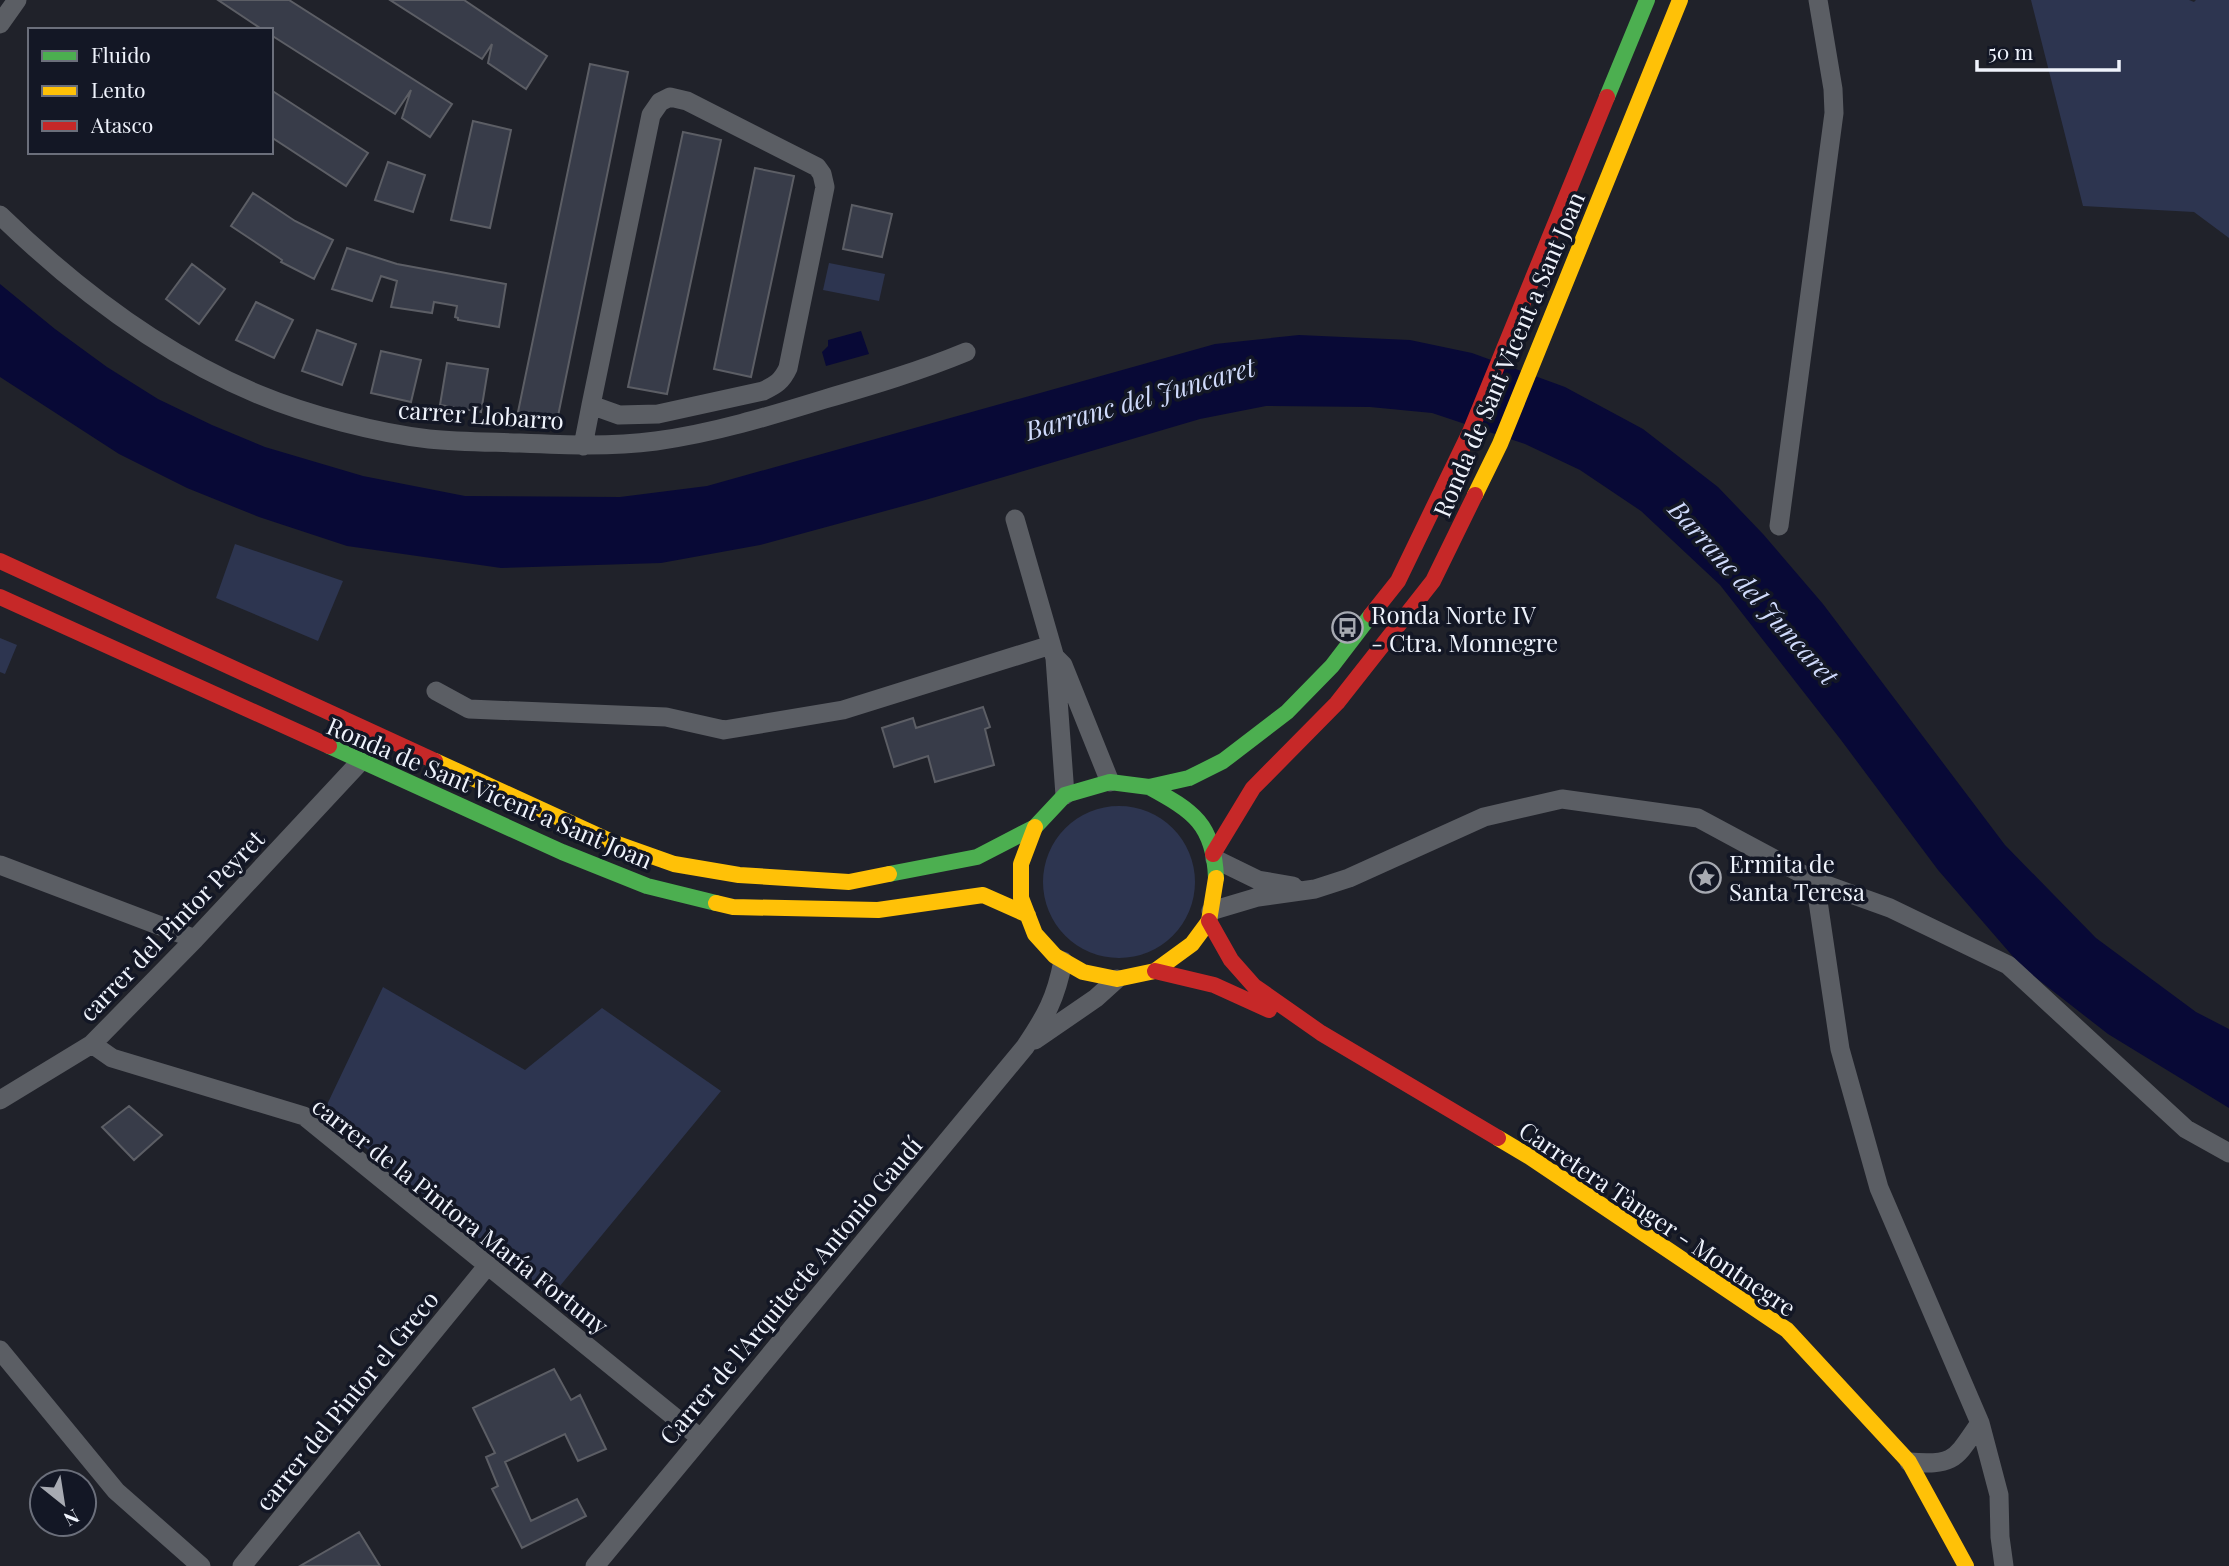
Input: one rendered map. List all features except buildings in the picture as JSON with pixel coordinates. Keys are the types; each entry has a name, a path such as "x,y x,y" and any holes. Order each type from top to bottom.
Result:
{"main road":[{"name":"Ronda de Sant Vicent a Sant Joan","path":"0,561 612,842 674,864 739,875 849,881 976,857 1035,827 1065,795 1110,782 1149,787 1189,778 1223,761 1287,712 1332,666 1398,581 1470,432 1647,0"},
{"name":"Ronda de Sant Vicent a Sant Joan","path":"1214,856 1253,788 1337,703 1433,581 1500,444 1680,0"},
{"name":"Ronda de Sant Vicent a Sant Joan","path":"0,597 360,762 562,852 647,886 733,907 878,910 983,895 1028,915"},
{"name":"Ronda de Sant Vicent a Sant Joan","path":"1149,787 1178,803 1204,827 1214,856 1216,887 1210,916"},
{"path":"1035,827 1021,864 1021,898 1035,934 1055,956 1083,972 1116,979 1155,971 1192,944 1210,916"},
{"name":"Carretera Tànger - Montnegre","path":"1210,916 1231,960 1254,986 1321,1033 1530,1157 1787,1330 1909,1462 1966,1566"},
{"name":"Carretera Tànger - Montnegre","path":"1155,971 1214,985 1321,1033"}],"street":[{"path":"0,24 17,0"},
{"path":"1779,526 1834,113 1833,89 1818,0"},
{"path":"583,446 591,405 651,115 660,102 670,96 687,101 817,167 825,187 788,368 783,378 775,386 763,391 658,414 619,415 591,405"},
{"name":"carrer Llobarro","path":"0,215 58,268 145,333 208,370 260,395 341,421 428,439 583,446 657,440 738,425 933,366 966,352"},
{"path":"1015,519 1053,651 1065,795"},
{"path":"436,691 469,709 666,717 724,730 843,710 1053,651"},
{"path":"1053,651 1063,665 1110,782"},
{"name":"carrer del Pintor Peyret","path":"0,1100 92,1044 195,939 360,762"},
{"path":"1210,916 1258,897 1315,889 1349,878 1484,817 1562,799 1698,818 1815,881 1890,908 2008,965 2186,1129 2229,1153"},
{"path":"1214,856 1258,880 1315,889"},
{"path":"0,865 195,939"},
{"path":"1815,881 1840,1049 1879,1188 1980,1423 1999,1495 2004,1566"},
{"name":"Carrer de l'Arquitecte Antonio Gaudí","path":"594,1566 1025,1047 1047,1015 1058,989 1063,961"},
{"name":"Carrer de l'Arquitecte Antonio Gaudí","path":"1025,1047 1089,1003 1116,979"},
{"name":"carrer de la Pintora María Fortuny","path":"92,1044 112,1058 304,1116 699,1437"},
{"name":"carrer del Pintor el Greco","path":"243,1566 488,1265"},
{"path":"0,1350 116,1491 201,1566"},
{"path":"1909,1462 1936,1464 1957,1456 1980,1423"},
{"path":"1989,1566 2000,1537"}],"shaded area":[{"path":"2031,0 2229,0 2229,238 2194,212 2083,206"},
{"path":"829,263 885,274 879,301 823,290"},
{"path":"235,544 343,581 318,641 216,598"},
{"path":"0,638 17,645 5,674 0,672"},
{"path":"1119,806 1148,812 1173,828 1189,853 1195,882 1189,911 1173,936 1148,952 1119,958 1090,952 1065,936 1049,911 1043,882 1049,853 1065,828 1090,812"},
{"path":"383,987 525,1070 602,1008 721,1091 550,1298 323,1113"}],"water":[{"name":"Barranc del Juncaret","path":"0,284 107,367 158,399 212,425 265,447 363,476 465,496 620,497 707,486 1215,344 1299,335 1410,340 1472,353 1565,387 1643,429 1718,487 1823,604 2005,845 2096,938 2196,1012 2229,1029 2229,1108 2108,1034 2022,967 1938,870 1720,585 1641,511 1580,470 1525,444 1432,413 1370,407 1266,406 1200,419 922,501 760,545 661,563 501,568 347,546 259,517 187,488 119,454 0,377"},
{"path":"861,331 869,354 826,366 822,352 828,346 828,340"}],"traffic: fast":[{"path":"1607,97 1647,0"},
{"path":"889,874 977,857 1035,827 1065,795 1110,782 1149,787 1189,778 1223,761 1287,712 1332,666 1371,615"},
{"path":"329,746 562,852 647,886 716,903"},
{"path":"1149,787 1178,804 1198,821 1211,844 1216,878"}],"traffic: slow":[{"path":"1475,495 1500,444 1680,0"},
{"path":"435,761 612,842 674,864 739,875 849,882 889,874"},
{"path":"1035,827 1021,864 1021,898 1035,934 1055,956 1083,972 1117,979 1155,971 1192,944 1209,921 1216,878"},
{"path":"716,903 733,907 878,910 983,895 1028,915"},
{"path":"1498,1138 1787,1330 1909,1462 1966,1566"}],"traffic: jam":[{"path":"1371,615 1398,581 1470,432 1607,97"},
{"path":"1213,854 1253,788 1337,703 1433,581 1475,495"},
{"path":"0,561 435,761"},
{"path":"0,597 329,746"},
{"path":"1209,921 1231,960 1254,986 1321,1033 1498,1138"},
{"path":"1155,971 1214,985 1269,1010"}],"place":[{"name":"Ronda Norte IV - Ctra. Monnegre","path":"1348,628"},
{"name":"Ermita de Santa Teresa","path":"1706,877"}]}
